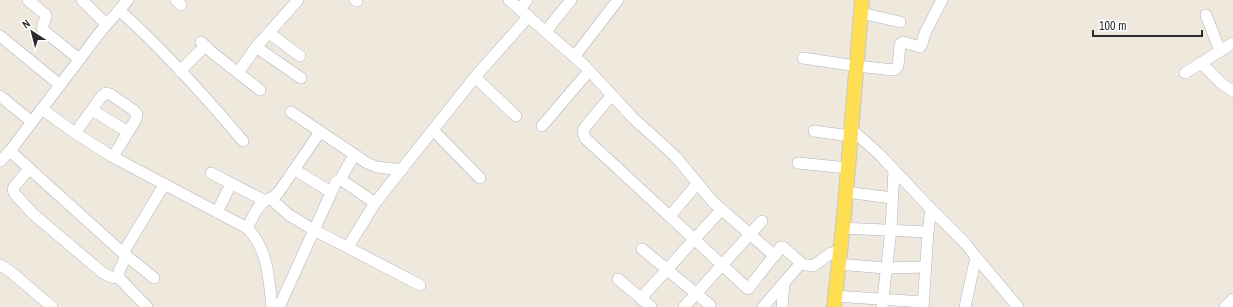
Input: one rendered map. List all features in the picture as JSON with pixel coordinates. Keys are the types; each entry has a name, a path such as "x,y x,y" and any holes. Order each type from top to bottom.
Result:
{"main road":[{"path":"834,302 846,192 862,7"}],"street":[{"path":"28,0 46,15 42,27 44,31 79,59"},
{"path":"82,0 106,24"},
{"path":"128,0 106,24 32,122 3,156 29,169 154,278"},
{"path":"238,73 256,47 298,0"},
{"path":"509,0 546,31 589,71 640,126 675,156 708,198 750,236 775,256"},
{"path":"348,248 375,204 524,13 527,0"},
{"path":"546,31 571,0"},
{"path":"574,57 618,0"},
{"path":"803,58 894,70 898,66 900,44 903,42 921,46 935,12 942,0"},
{"path":"862,7 900,22"},
{"path":"119,10 140,29 180,71 243,141"},
{"path":"1206,15 1220,50"},
{"path":"269,33 300,56"},
{"path":"0,36 60,85"},
{"path":"1185,73 1233,43"},
{"path":"180,71 203,44 260,90"},
{"path":"256,47 301,78"},
{"path":"1201,62 1222,84 1233,91"},
{"path":"542,126 589,71"},
{"path":"475,77 516,116"},
{"path":"75,133 104,95 110,94 136,113 136,119 113,158"},
{"path":"0,96 32,122"},
{"path":"611,96 586,126 584,131 585,138 748,289 783,247 801,263 800,264"},
{"path":"42,109 113,158 246,228 253,236 266,261 272,307"},
{"path":"92,110 128,132"},
{"path":"291,112 372,166 402,170"},
{"path":"433,130 480,178"},
{"path":"814,131 851,133 879,154 966,244 1018,307"},
{"path":"246,228 261,204 276,196 320,132"},
{"path":"279,307 331,192 335,184 340,180 354,155"},
{"path":"798,163 848,168"},
{"path":"29,169 14,187 14,194 33,214 103,273 111,277 120,278 147,307"},
{"path":"295,170 331,192"},
{"path":"882,303 885,268 891,230 894,170"},
{"path":"211,173 231,184 268,200 314,230 420,285"},
{"path":"340,180 375,204"},
{"path":"217,212 231,184"},
{"path":"670,216 697,184"},
{"path":"120,278 120,271 125,254 164,185"},
{"path":"846,192 892,198"},
{"path":"834,302 923,305 931,209"},
{"path":"641,298 721,210"},
{"path":"684,307 762,221"},
{"path":"842,228 928,232"},
{"path":"642,249 710,305"},
{"path":"800,264 813,266 831,253 839,258 885,268 926,267"},
{"path":"965,307 976,257"},
{"path":"763,307 800,264"},
{"path":"0,265 11,272 47,305"},
{"path":"618,279 651,307"},
{"path":"782,307 784,282"},
{"path":"1225,307 1233,299"}]}
